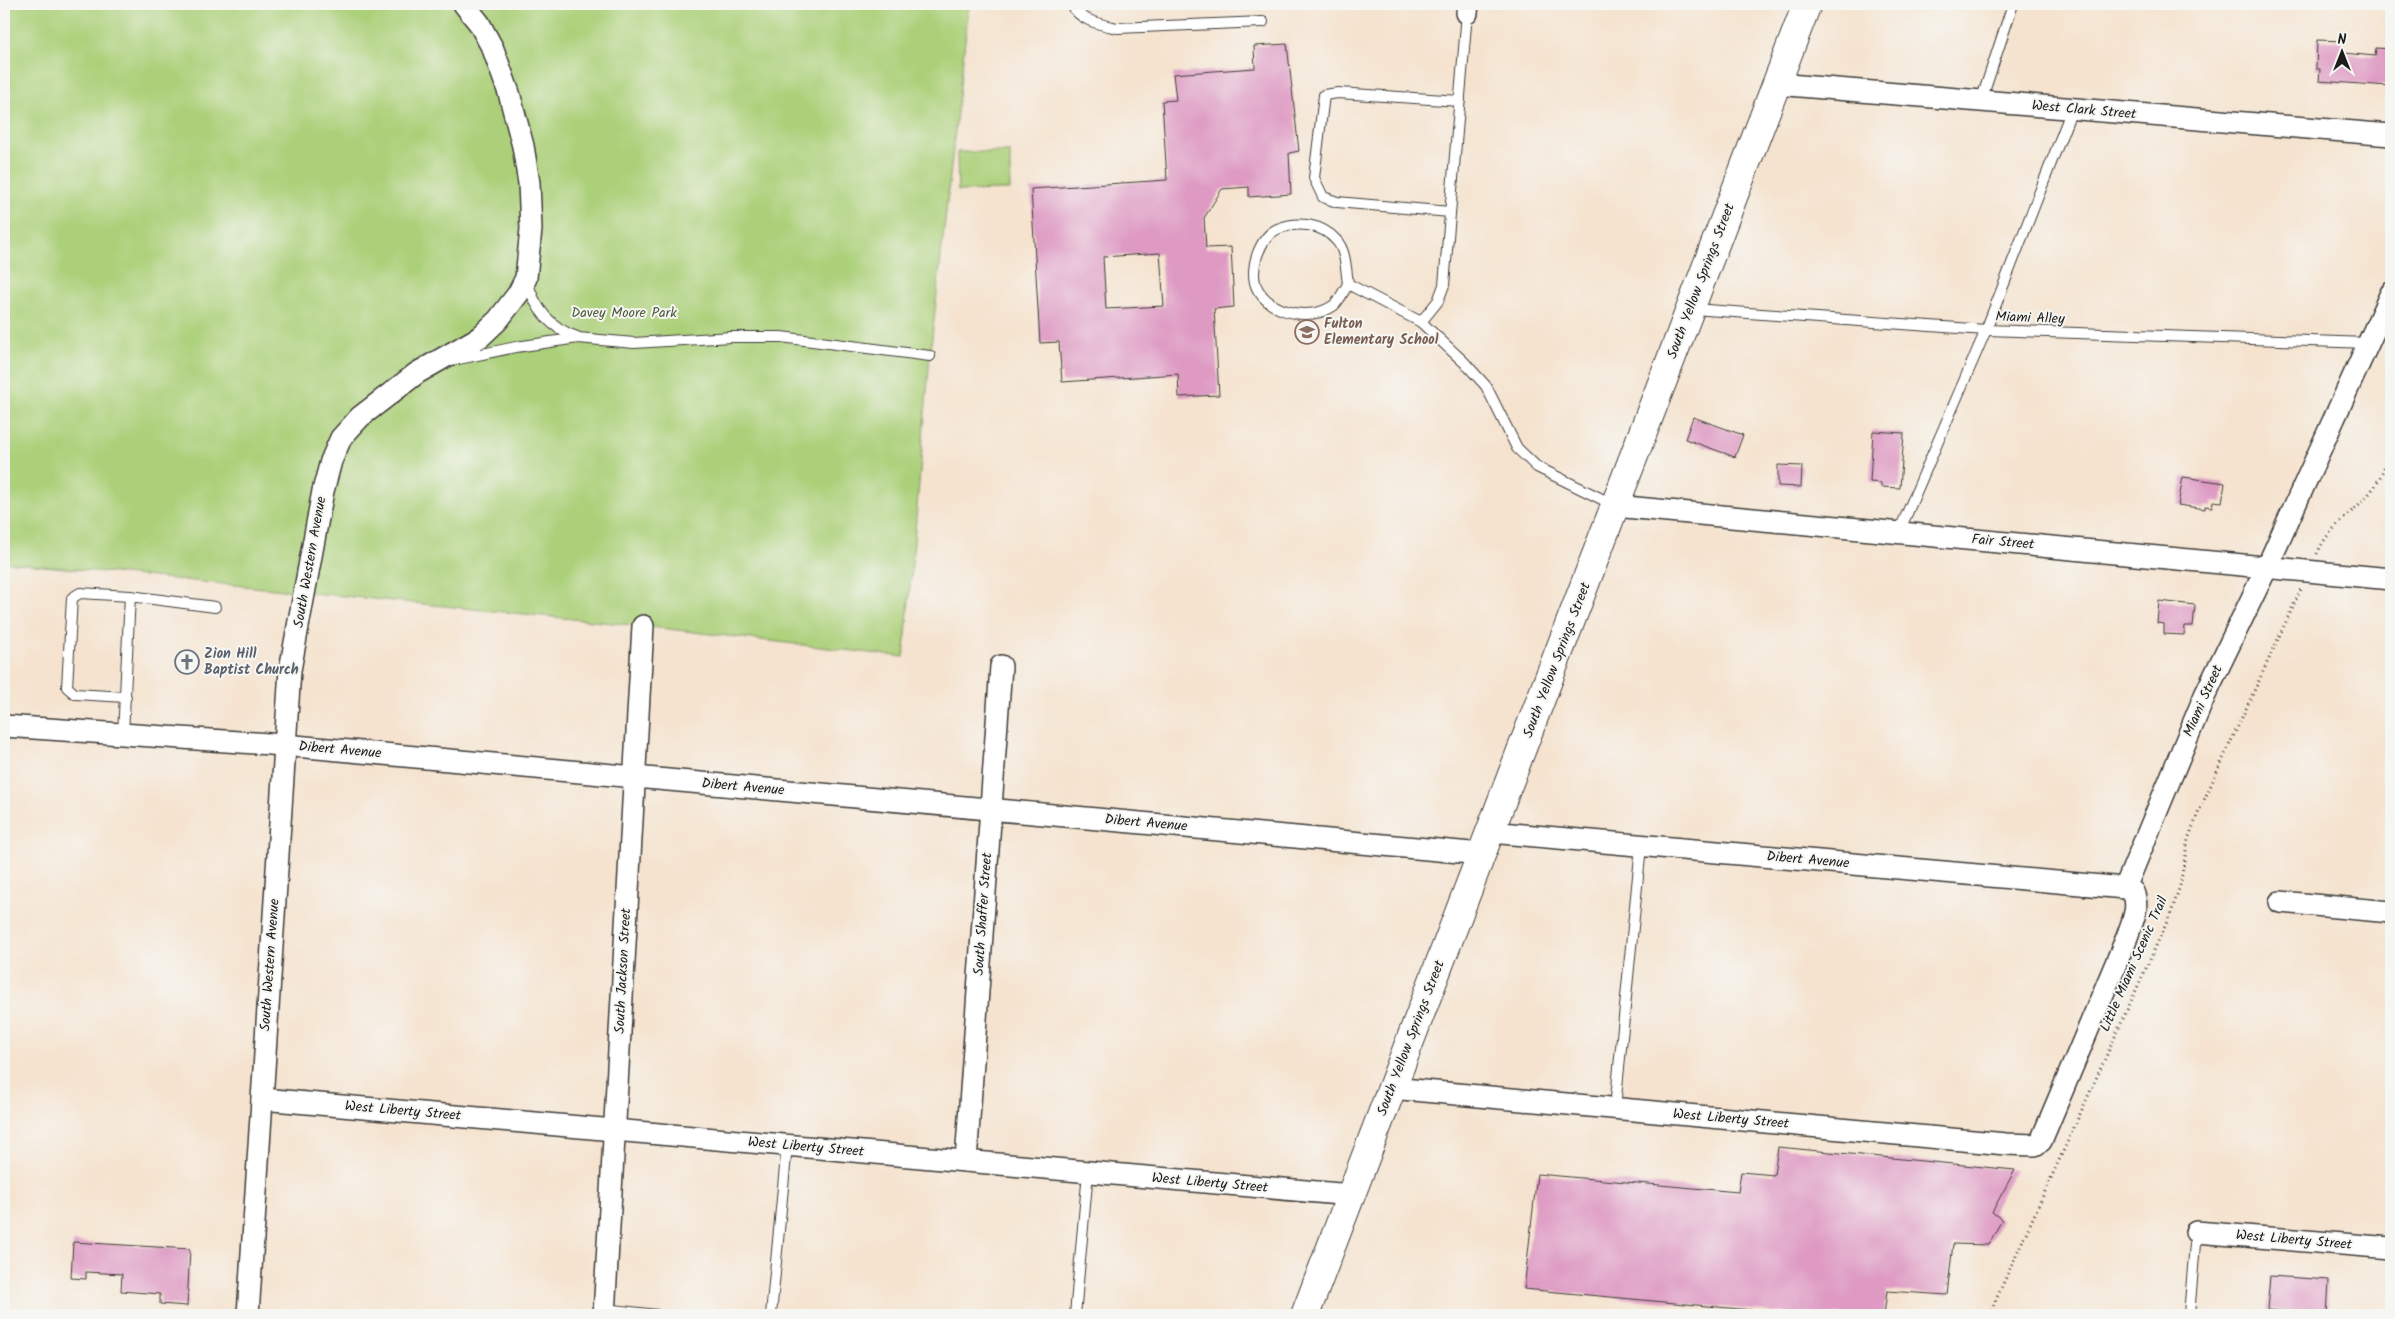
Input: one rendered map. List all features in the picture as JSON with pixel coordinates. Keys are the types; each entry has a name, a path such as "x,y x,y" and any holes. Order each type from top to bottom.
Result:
{"main road":[{"name":"South Yellow Springs Street","path":"1305,1315 1807,4"}],"street":[{"name":"South Western Avenue","path":"248,1315 290,670 323,491 331,461 341,438 360,417 417,374 480,338 498,320 518,294 526,278 531,229 529,183 523,146 509,93 493,48 479,23 464,4"},
{"name":"West Clark Street","path":"1776,84 2391,135"},
{"name":"Miami Street","path":"2125,888 2205,695 2267,567 2391,293"},
{"name":"Fair Street","path":"1615,506 2391,580"},
{"name":"South Jackson Street","path":"604,1312 643,626"},
{"name":"South Shaffer Street","path":"966,1161 1001,666"},
{"name":"Dibert Avenue","path":"4,726 284,745 991,809 1486,843 1641,846 2125,888"},
{"name":"West Liberty Street","path":"1391,1088 2006,1144 2035,1144 2041,1141 2128,937 2136,913 2136,900 2133,892 2125,888"},
{"path":"2280,902 2391,912"},
{"name":"West Liberty Street","path":"262,1099 1351,1195"},
{"name":"West Liberty Street","path":"2196,1232 2391,1248"}],"lane":[{"path":"1071,4 1076,13 1089,20 1117,28 1263,22"},
{"path":"1981,101 2013,4"},
{"path":"1421,322 1438,301 1444,285 1468,8"},
{"path":"1450,212 1337,202 1323,197 1314,178 1324,95 1338,94 1460,101"},
{"path":"1899,532 1986,330 2072,109"},
{"path":"1292,223 1318,227 1337,240 1345,259 1348,284 1335,305 1314,314 1295,314 1274,305 1258,289 1254,268 1259,248 1273,230 1292,223"},
{"path":"526,278 531,295 548,320 563,332 578,338"},
{"path":"1348,284 1421,322 1465,363 1486,386 1517,448 1537,467 1615,506"},
{"name":"Miami Alley","path":"1690,309 1986,330 2369,343"},
{"path":"436,364 516,347 578,338 634,343 732,337 781,337 930,356"},
{"path":"126,697 75,694 67,687 72,598 80,593 130,596 215,607"},
{"path":"123,734 130,596"},
{"path":"1615,1108 1641,846"},
{"path":"771,1315 787,1145"},
{"path":"1075,1315 1088,1172"},
{"path":"2189,1315 2196,1232"},
{"path":"604,1312 657,1315"}],"path":[{"path":"2316,556 2323,540 2335,525 2375,485 2391,450"},
{"name":"Little Miami Scenic Trail","path":"1988,1315 2171,913 2180,886 2188,839 2199,811 2300,590"}],"green space":[{"name":"Davey Moore Park","path":"4,4 969,4 930,356 904,657 643,626 4,562"},
{"path":"957,152 1010,152 1010,190 958,191"}],"building":[{"path":"2317,40 2343,41 2343,53 2375,56 2376,48 2391,49 2389,86 2319,81 2320,69 2316,69"},
{"path":"1287,44 1299,151 1289,153 1291,194 1249,197 1249,187 1222,189 1204,218 1206,248 1231,247 1234,307 1214,309 1219,395 1179,397 1178,374 1062,382 1059,342 1040,343 1031,189 1167,180 1162,101 1176,100 1173,74 1255,68 1254,46","holes":["1160,253 1164,306 1106,309 1103,257"]},
{"path":"1693,417 1743,435 1735,457 1685,439"},
{"path":"1873,431 1904,433 1900,488 1881,487 1881,483 1870,482"},
{"path":"1778,465 1802,466 1801,487 1778,486"},
{"path":"2183,477 2225,483 2222,502 2213,501 2212,507 2205,506 2205,509 2178,505"},
{"path":"2159,601 2195,605 2193,626 2185,626 2184,635 2164,634 2164,624 2157,623"},
{"path":"1778,1147 2015,1170 1992,1212 2002,1220 1988,1245 1953,1244 1947,1295 1887,1291 1884,1315 1804,1315 1524,1289 1537,1174 1738,1192 1741,1172 1774,1175"},
{"path":"73,1242 190,1249 187,1306 160,1304 160,1294 121,1291 122,1274 86,1272 86,1279 71,1278"},
{"path":"2270,1276 2329,1280 2327,1315 2267,1310"}],"place":[{"name":"Fulton Elementary School","path":"1307,332"},
{"name":"Zion Hill Baptist Church","path":"187,662"}]}
